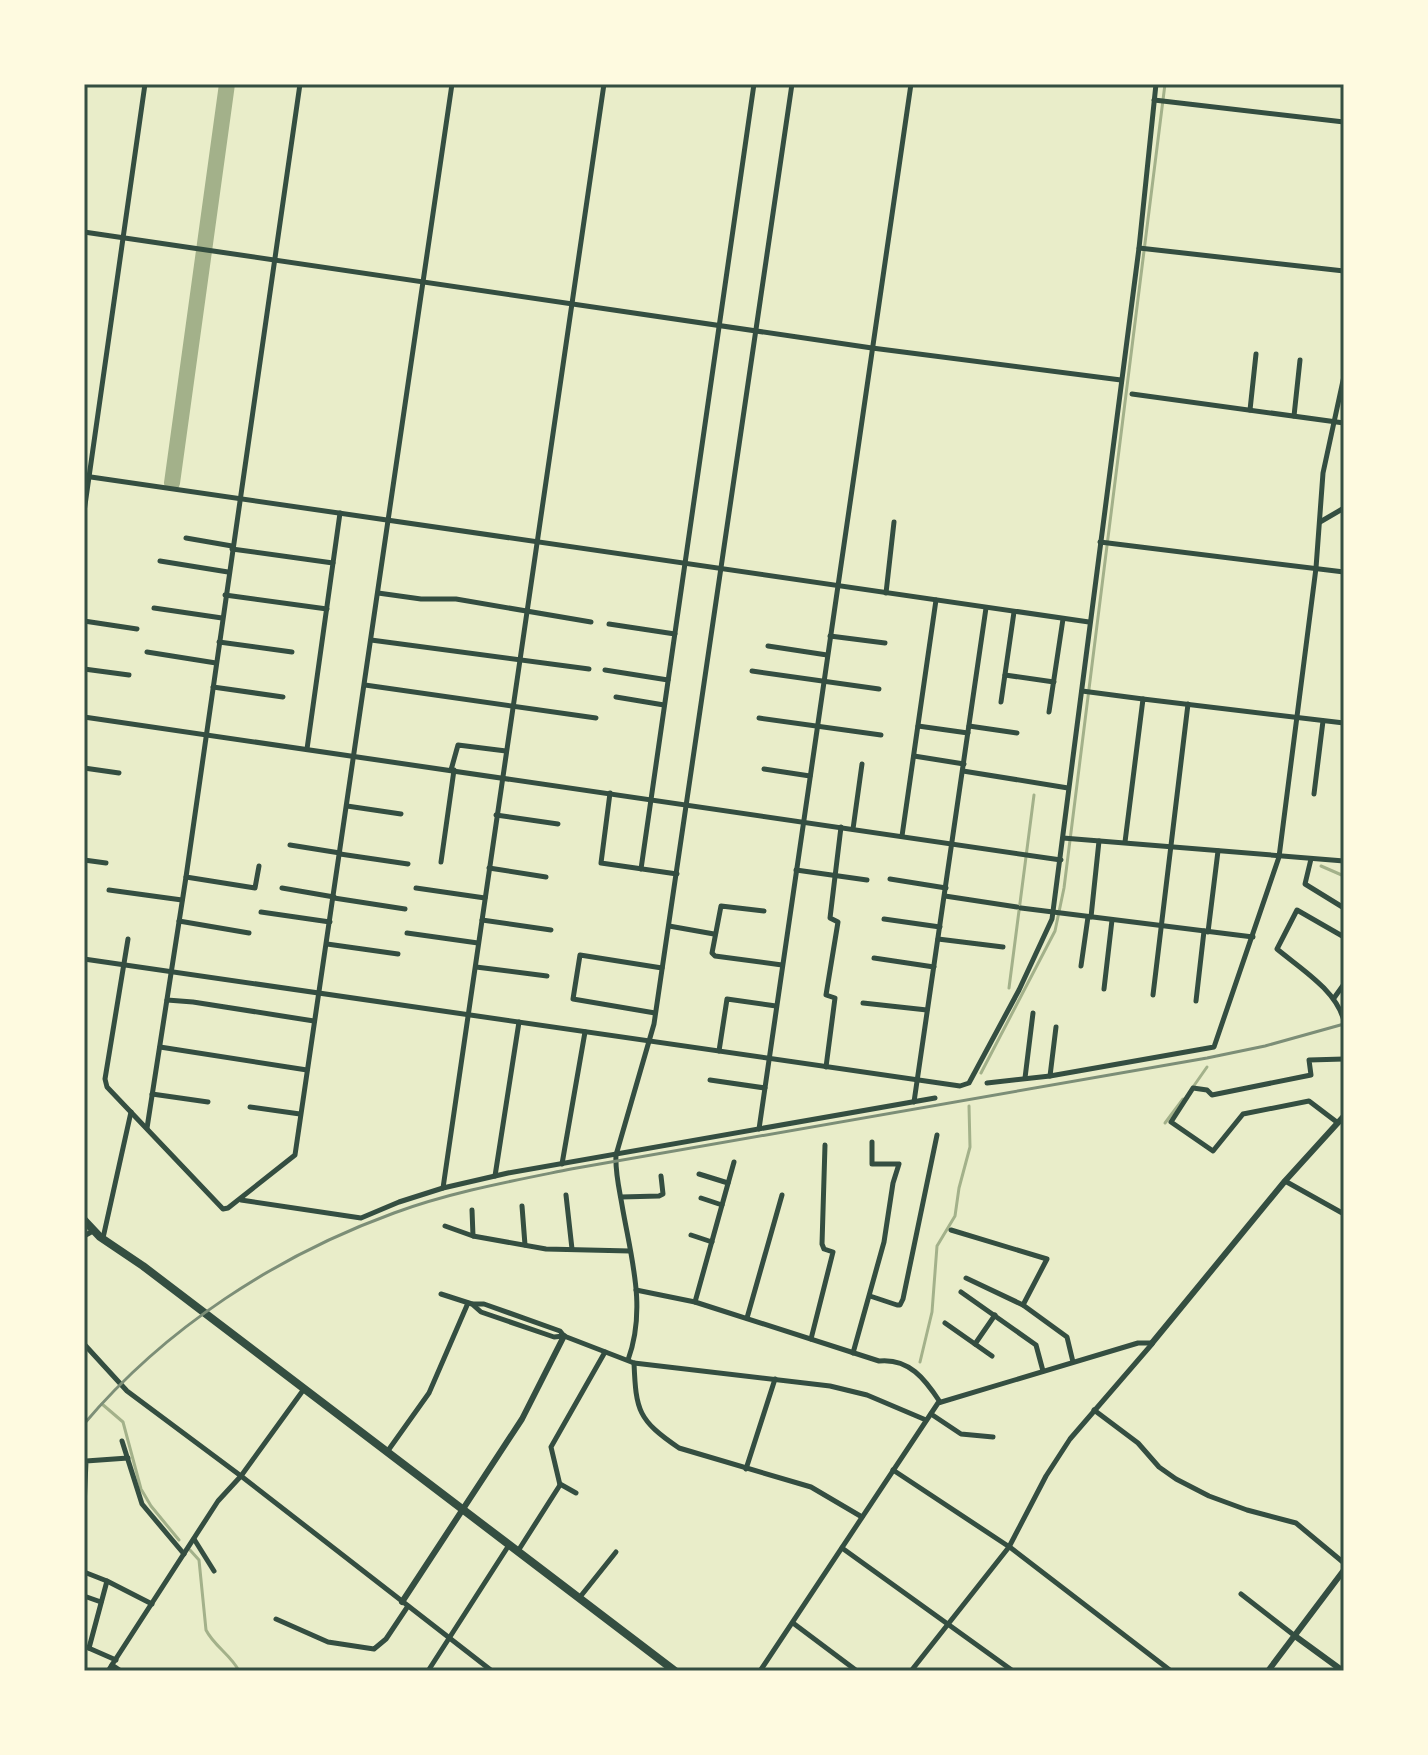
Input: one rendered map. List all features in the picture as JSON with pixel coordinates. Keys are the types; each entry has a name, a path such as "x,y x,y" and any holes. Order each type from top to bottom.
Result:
{"highway":[{"path":"84,1220 102,1239 143,1266 675,1671"}],"street":[{"path":"84,512 145,84"},
{"path":"147,1129 300,84"},
{"path":"128,939 105,1079 107,1087 223,1209 295,1155 452,84"},
{"path":"443,1188 604,84"},
{"path":"641,869 754,84"},
{"path":"792,84 655,1013 616,1155 636,1290 637,1333 631,1362 640,1414 679,1448 811,1487 862,1517"},
{"path":"759,1129 911,84"},
{"path":"84,959 960,1086 969,1083 1057,913 1068,788 1087,692 1089,622 1103,542 1156,84"},
{"path":"1154,100 1344,122"},
{"path":"84,232 872,348 1121,380"},
{"path":"1139,248 1344,271"},
{"path":"1250,410 1256,354"},
{"path":"1294,416 1300,360"},
{"path":"987,1083 1050,1076 1214,1047 1279,857 1316,568 1323,473 1344,376"},
{"path":"1132,394 1344,423"},
{"path":"87,476 1089,622"},
{"path":"1320,522 1344,508"},
{"path":"307,749 340,513"},
{"path":"886,593 894,522"},
{"path":"186,538 333,563"},
{"path":"1103,542 1344,572"},
{"path":"160,561 228,572"},
{"path":"378,593 421,599 456,599 591,622"},
{"path":"225,595 327,609"},
{"path":"902,836 936,600"},
{"path":"154,608 222,618"},
{"path":"914,1102 986,608"},
{"path":"1001,702 1014,612"},
{"path":"1049,712 1063,619"},
{"path":"84,621 137,629"},
{"path":"609,624 675,634"},
{"path":"830,636 885,643"},
{"path":"371,640 589,669"},
{"path":"219,642 292,652"},
{"path":"768,646 827,655"},
{"path":"147,652 216,663"},
{"path":"84,669 129,675"},
{"path":"605,670 668,680"},
{"path":"752,671 879,689"},
{"path":"1005,675 1054,682"},
{"path":"365,685 596,718"},
{"path":"213,687 283,697"},
{"path":"1087,692 1344,723"},
{"path":"616,697 664,705"},
{"path":"1125,842 1143,699"},
{"path":"1153,995 1188,704"},
{"path":"84,717 1061,860"},
{"path":"759,718 881,735"},
{"path":"1314,794 1323,721"},
{"path":"918,726 1017,733"},
{"path":"441,862 458,745 506,751"},
{"path":"914,756 964,764"},
{"path":"853,829 862,764"},
{"path":"84,768 119,773"},
{"path":"764,769 810,776"},
{"path":"963,771 1068,788"},
{"path":"610,793 601,863 677,874"},
{"path":"347,806 401,814"},
{"path":"496,815 558,824"},
{"path":"826,1067 835,998 826,995 838,922 830,918 841,827"},
{"path":"1065,838 1344,861"},
{"path":"1081,966 1099,841"},
{"path":"290,845 408,864"},
{"path":"1196,1001 1218,851"},
{"path":"1311,859 1305,884 1344,908"},
{"path":"84,860 106,863"},
{"path":"186,877 255,888 259,866"},
{"path":"489,868 546,877"},
{"path":"796,870 867,880"},
{"path":"890,879 946,888"},
{"path":"282,888 405,909"},
{"path":"416,888 485,898"},
{"path":"109,890 182,900"},
{"path":"945,896 1253,937"},
{"path":"764,911 721,906 712,953 715,956 782,965"},
{"path":"1344,937 1297,910 1277,949 1334,998 1343,1009 1344,1021"},
{"path":"261,912 330,922"},
{"path":"884,919 940,927"},
{"path":"482,920 551,930"},
{"path":"1104,989 1112,920"},
{"path":"179,921 249,933"},
{"path":"669,926 714,934"},
{"path":"407,933 478,943"},
{"path":"938,939 1003,947"},
{"path":"327,944 398,954"},
{"path":"655,1013 573,999 580,955 662,968"},
{"path":"874,958 934,967"},
{"path":"476,967 547,976"},
{"path":"1334,998 1344,984"},
{"path":"719,1051 727,999 776,1006"},
{"path":"167,1000 314,1021"},
{"path":"863,1003 927,1010"},
{"path":"1025,1078 1033,1013"},
{"path":"495,1176 519,1022"},
{"path":"1050,1076 1056,1027"},
{"path":"562,1164 585,1032"},
{"path":"160,1047 307,1070"},
{"path":"1338,1123 1309,1101 1243,1114 1213,1151 1171,1122 1193,1088 1207,1090 1212,1095 1311,1075 1309,1060 1344,1059"},
{"path":"710,1080 765,1088"},
{"path":"152,1094 208,1102"},
{"path":"240,1199 361,1218 443,1188 495,1176 935,1098"},
{"path":"250,1107 300,1114"},
{"path":"102,1239 131,1112"},
{"path":"911,1671 1009,1547 1046,1476 1094,1410 1285,1181 1344,1116"},
{"path":"870,1296 897,1305 903,1299 937,1135"},
{"path":"853,1353 870,1296 899,1164 872,1164 872,1142"},
{"path":"811,1339 833,1252 824,1249 822,1244 825,1145"},
{"path":"695,1302 734,1162"},
{"path":"699,1174 728,1183"},
{"path":"621,1197 663,1194 661,1176"},
{"path":"1285,1181 1344,1214"},
{"path":"566,1195 572,1249"},
{"path":"747,1318 782,1195"},
{"path":"701,1198 722,1205"},
{"path":"522,1206 525,1245"},
{"path":"472,1210 473,1236"},
{"path":"445,1226 473,1236 525,1245 630,1251"},
{"path":"951,1230 1047,1259 1023,1305"},
{"path":"84,1236 93,1231"},
{"path":"691,1235 712,1242"},
{"path":"966,1278 1023,1305 1067,1337 1073,1362"},
{"path":"636,1290 695,1302 853,1353 912,1367 940,1402"},
{"path":"961,1292 1036,1345 1043,1371"},
{"path":"441,1294 470,1303 481,1312 554,1337 564,1336 631,1362 775,1379 867,1395 928,1417 961,1434 981,1433 993,1437"},
{"path":"387,1452 429,1393 470,1303"},
{"path":"975,1344 995,1315"},
{"path":"945,1323 992,1356"},
{"path":"276,1619 328,1642 374,1649 386,1639 522,1419 564,1336"},
{"path":"760,1671 940,1402 1138,1343 1152,1343"},
{"path":"84,1344 127,1391 492,1671"},
{"path":"576,1493 560,1484 551,1447 605,1352"},
{"path":"746,1469 775,1379"},
{"path":"112,1665 218,1501 241,1476 304,1389"},
{"path":"1094,1410 1138,1443 1159,1467 1176,1479 1247,1510 1296,1523 1344,1563"},
{"path":"122,1441 142,1504 184,1554"},
{"path":"84,1508 86,1461 128,1458"},
{"path":"893,1470 1009,1547 1171,1671"},
{"path":"518,1552 560,1484"},
{"path":"194,1539 214,1571"},
{"path":"428,1671 509,1545"},
{"path":"842,1548 1013,1671"},
{"path":"579,1598 616,1552"},
{"path":"1268,1671 1344,1570"},
{"path":"84,1572 152,1604"},
{"path":"107,1581 86,1647 121,1671"},
{"path":"1241,1594 1343,1671"},
{"path":"84,1596 101,1602"},
{"path":"793,1623 857,1671"}],"waterway":[{"path":"172,483 227,84"},
{"path":"981,1073 1055,931 1064,888 1165,84"},
{"path":"1009,988 1034,795"},
{"path":"1321,866 1344,876"},
{"path":"1193,1087 1207,1067"},
{"path":"1165,1123 1183,1099"},
{"path":"920,1362 932,1312 937,1246 955,1216 970,1147 969,1106"},
{"path":"102,1404 123,1422 141,1489 179,1540"},
{"path":"190,1550 199,1560 206,1630 239,1671"}],"railway":[{"path":"84,1424 116,1389 187,1326 265,1273 350,1230 437,1199 571,1169 1207,1058 1344,1024"}]}
